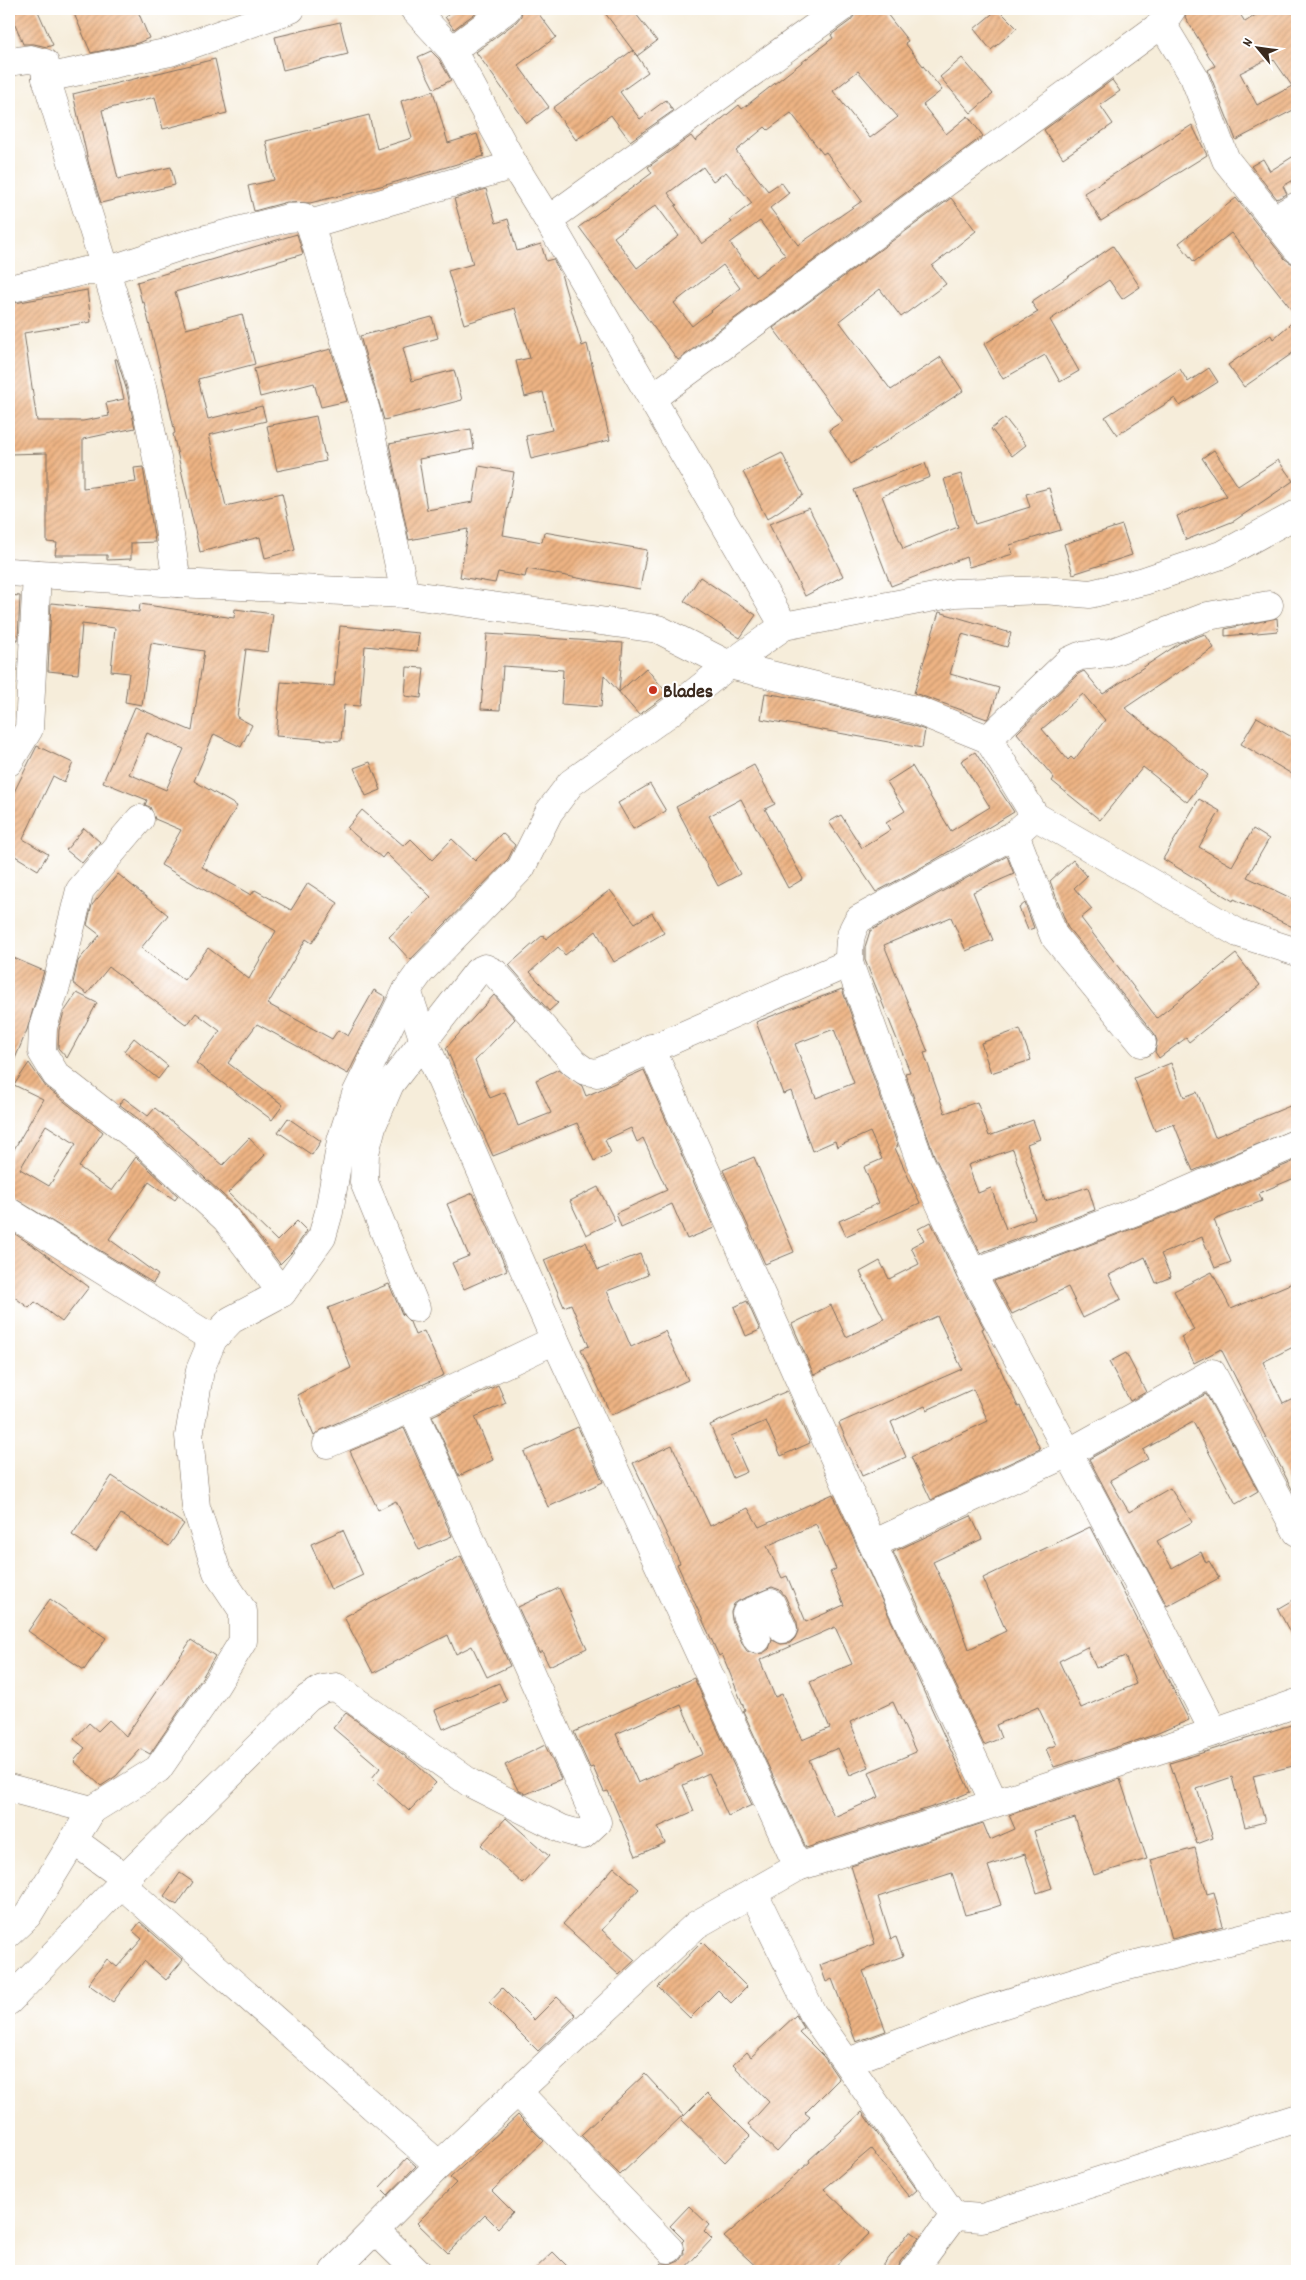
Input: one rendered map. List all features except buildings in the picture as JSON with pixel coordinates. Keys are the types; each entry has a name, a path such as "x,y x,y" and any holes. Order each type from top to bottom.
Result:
{"street":[{"path":"46,78 170,52 292,9"},
{"path":"414,9 452,50 514,165 548,220 784,626"},
{"path":"452,50 507,9"},
{"path":"548,220 840,9"},
{"path":"652,398 1171,13 1226,160 1272,220 1297,248"},
{"path":"9,62 30,58 45,63 46,78 142,387 163,487 177,583"},
{"path":"310,224 514,165"},
{"path":"1272,220 1297,206"},
{"path":"9,289 84,271 106,271 194,242 288,218 303,217 310,224 366,411 405,594"},
{"path":"9,1933 28,1915 92,1810 158,1769 216,1686 243,1641 243,1611 217,1572 196,1507 188,1436 200,1370 213,1339 231,1320 282,1293 322,1237 329,1212 341,1141 356,1094 407,990 420,972 521,868 549,812 571,783 669,713 729,665 784,626 955,593 1044,590 1090,594 1144,582 1224,554 1297,514"},
{"path":"9,572 177,583 405,594 658,629 729,665 916,710 988,739 1035,816 1238,933 1297,952"},
{"path":"9,762 29,729 37,574"},
{"path":"988,739 1069,661 1080,656 1110,653 1208,616 1269,605"},
{"path":"1035,816 1015,834 858,919 853,926 850,939 849,963 920,1161 972,1273 1140,1587 1214,1732"},
{"path":"140,819 80,890 57,983 43,1028 42,1052 56,1075 147,1146 226,1219 282,1293"},
{"path":"1015,834 1054,936 1142,1044"},
{"path":"416,1308 364,1182 365,1163 372,1126 390,1084 478,971 485,968 495,973 574,1063 585,1071 597,1073 849,963"},
{"path":"407,990 424,1041 554,1340 798,1867"},
{"path":"651,1048 873,1544 994,1802"},
{"path":"972,1273 1168,1200 1297,1144"},
{"path":"9,1212 213,1339"},
{"path":"327,1444 412,1408 554,1340"},
{"path":"873,1544 1068,1453 1212,1373 1297,1532"},
{"path":"9,2001 126,1879 132,1870 308,1698 322,1689 336,1687 470,1783 562,1829 583,1835 597,1822 412,1408"},
{"path":"758,1639 746,1614 771,1603 782,1629"},
{"path":"334,2271 439,2165 696,1925 754,1894 798,1867 1214,1732 1297,1703"},
{"path":"9,1788 92,1810"},
{"path":"73,1840 126,1879 129,1891 439,2165"},
{"path":"754,1894 812,2013 954,2216"},
{"path":"848,2062 976,2013 1112,1970 1297,1924"},
{"path":"517,2091 669,2249"},
{"path":"954,2216 982,2218 1297,2118"},
{"path":"913,2271 954,2216"},
{"path":"375,2230 417,2271"}],"place":[{"name":"Blades","path":"653,690"}]}
